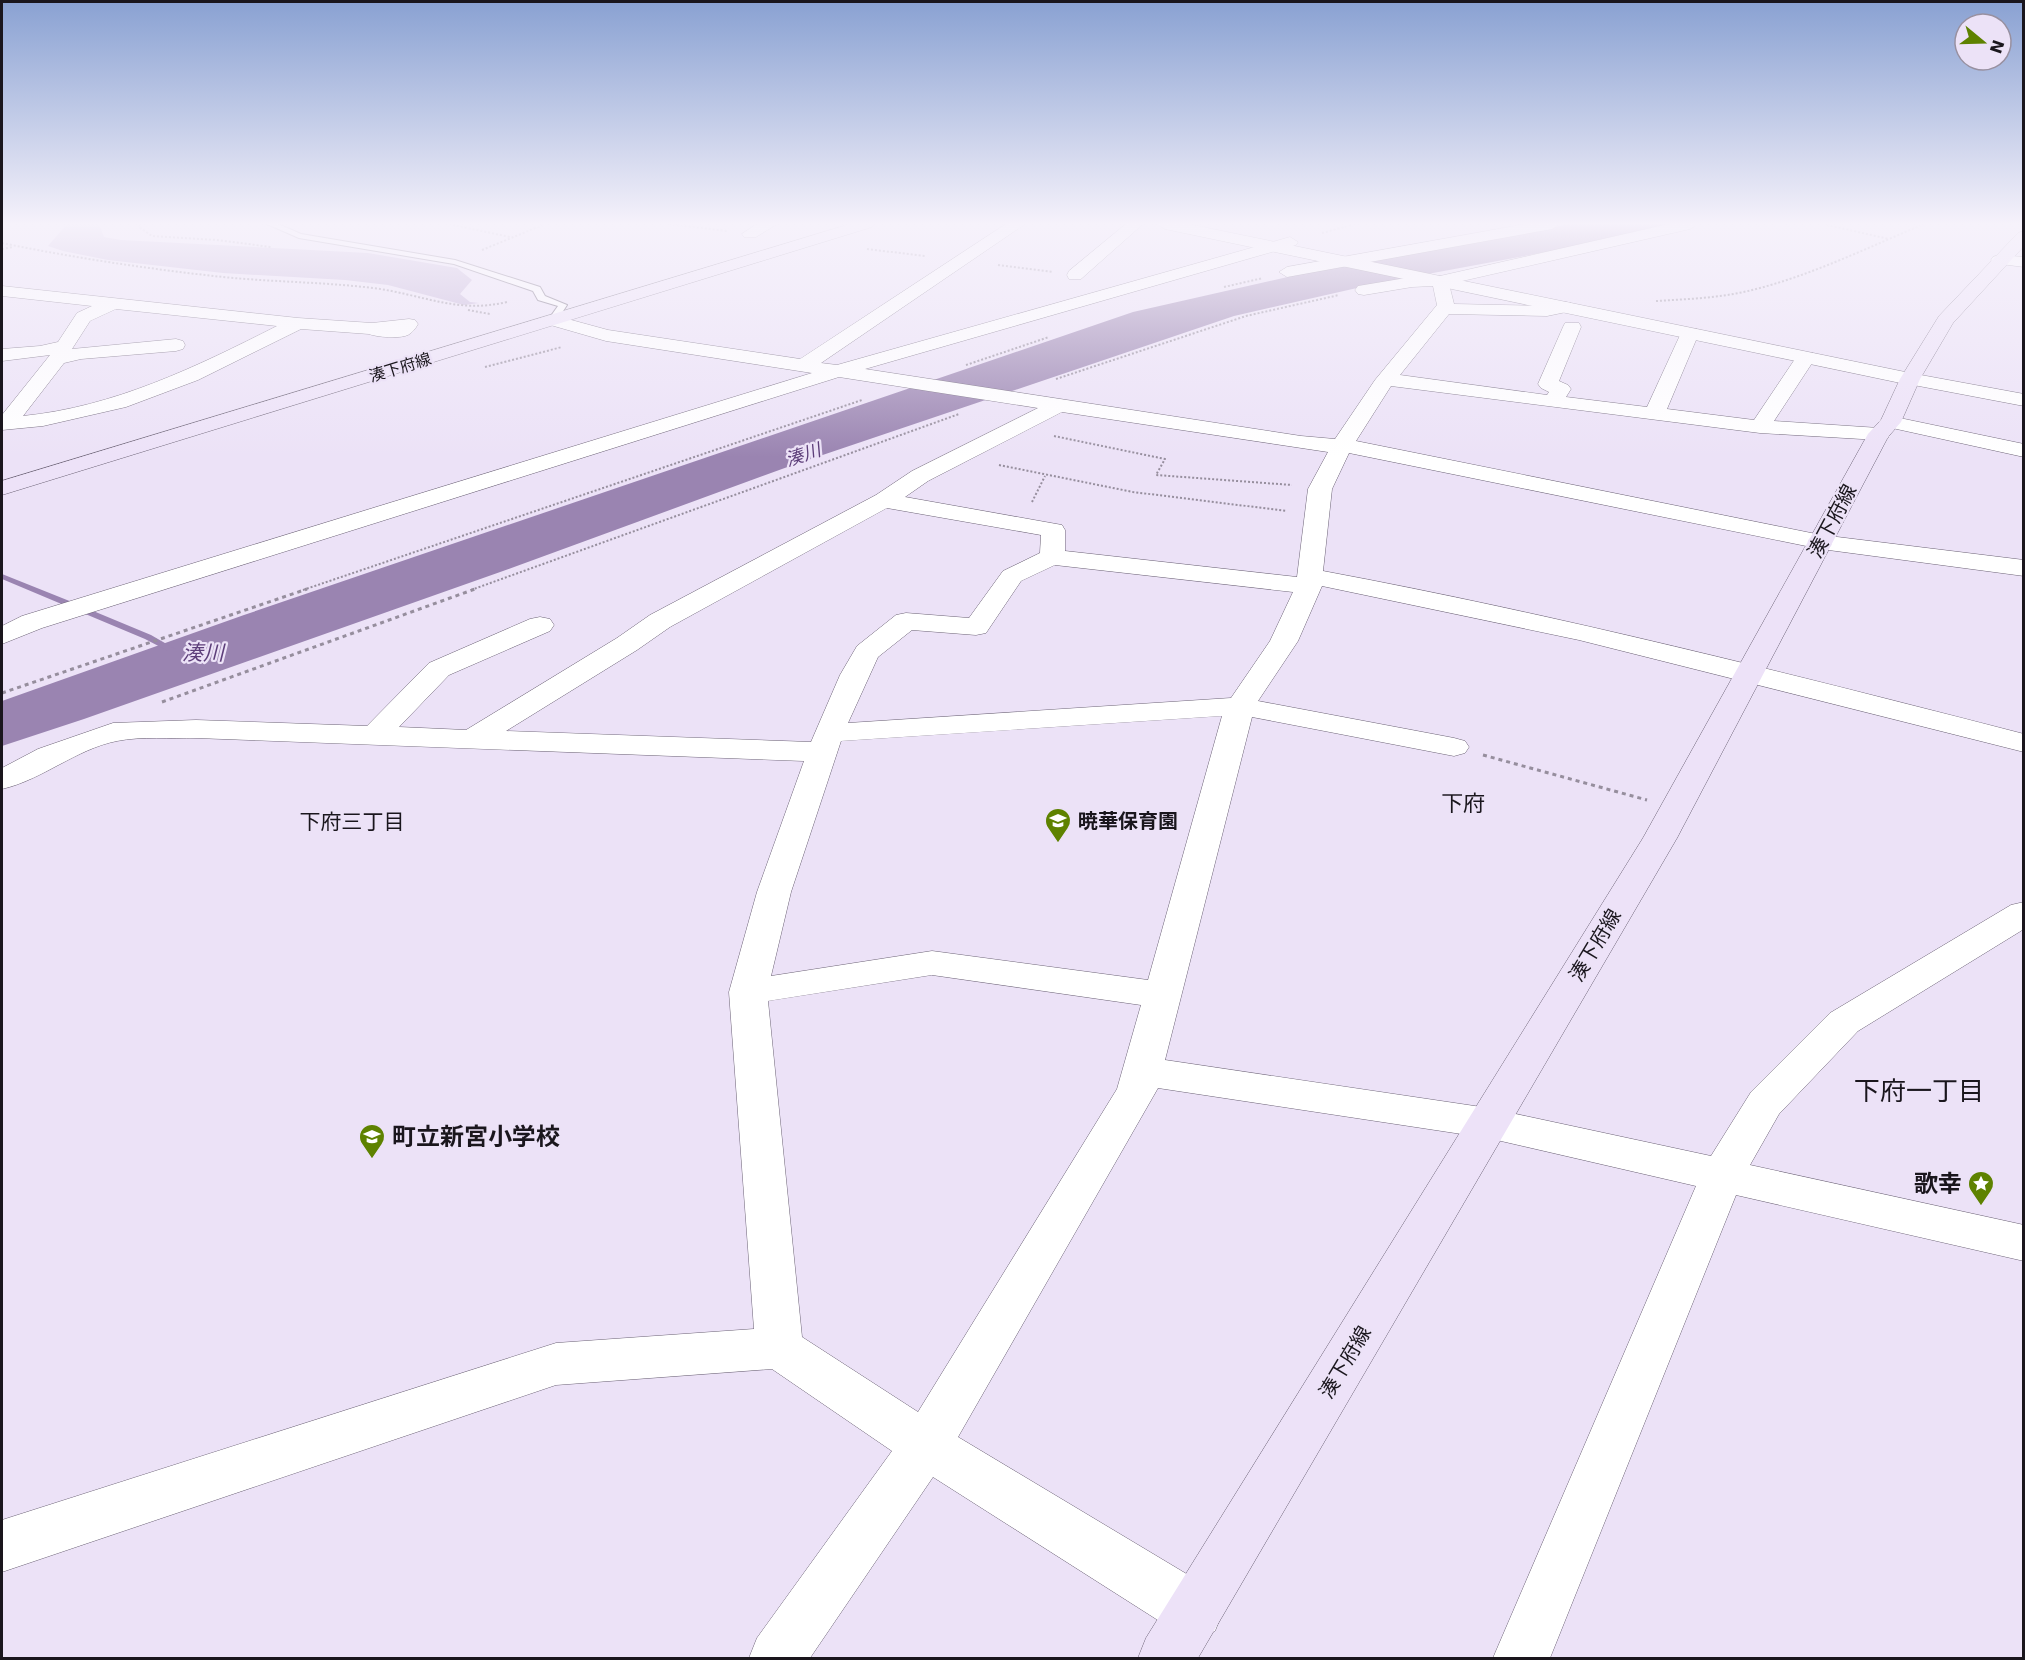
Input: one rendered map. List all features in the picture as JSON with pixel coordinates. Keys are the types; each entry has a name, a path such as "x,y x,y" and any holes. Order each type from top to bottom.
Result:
{"main road":[{"name":"湊下府線","path":"2,488 594,301"},
{"name":"湊下府線","path":"2,476 598,301"},
{"name":"湊下府線","path":"1166,1659 1653,849 1752,672 1910,379 1945,320 1962,301"}],"street":[{"path":"98,301 376,331"},
{"path":"803,366 901,301"},
{"path":"2,636 32,622 838,371 1082,301"},
{"path":"777,1659 926,1445 1137,1090 1240,706 1284,641 1310,581 1315,514 1320,489 1342,445 1386,380 1446,306 1445,301"},
{"path":"1538,301 1910,379 2024,400"},
{"path":"2,355 40,352 65,346 83,317 114,303"},
{"path":"1443,309 1547,311 1565,307"},
{"path":"199,373 162,368 190,320 204,313"},
{"path":"558,313 606,335 1301,443 1342,445 1440,462 1600,498 1821,542 2024,568"},
{"path":"4,423 57,418 107,407 152,393 199,373 298,323"},
{"path":"1553,402 1561,389 1548,384 1572,327"},
{"path":"1654,414 1690,333"},
{"path":"4,423 57,358 81,353 176,345"},
{"path":"1760,427 1806,357"},
{"path":"1386,380 1760,427 1884,428 2024,450"},
{"path":"474,738 627,644 660,621 884,500 920,476 1060,405"},
{"path":"884,500 1053,530 1052,558"},
{"path":"779,1348 748,992 774,892 826,743 854,675 867,652 906,621 976,627 1012,576 1052,558 1310,581 1431,598 1752,672 2024,743"},
{"path":"375,735 439,669 540,625"},
{"path":"2,780 48,756 113,732 196,729 474,738 826,743 1240,706 1454,747"},
{"path":"1522,1659 1722,1175 1765,1103 1844,1022 2024,913"},
{"path":"748,992 932,963 1162,995"},
{"path":"1142,1071 1488,1123 2024,1243"},
{"path":"2,1546 556,1364 779,1348 926,1445 1195,1611"}],"lane":[{"path":"546,301 558,313"}],"path":[{"path":"431,301 487,314"},
{"path":"457,308 477,308 506,301"},
{"path":"113,732 114,719 1009,397 1168,340 1246,316 1312,301"},
{"path":"1625,319 1650,302 1656,301"},
{"path":"2,693 1049,337"},
{"path":"1020,426 1061,438 1165,459 1156,475 1263,481 1320,489"},
{"path":"961,456 1045,476 1133,492 1315,514"},
{"path":"1454,747 1675,808"}],"shaded area":[{"path":"451,301 479,303 464,305"}],"water":[{"name":"湊川","path":"1180,301 1298,301 1234,316 793,465 503,571 2,746 2,701 244,615 1133,312"}],"waterway":[{"path":"2,576 74,606"},
{"path":"86,611 173,650"}],"place":[{"name":"暁華保育園","path":"1058,844"},
{"name":"町立新宮小学校","path":"372,1160"},
{"name":"歌幸","path":"1981,1207"}],"district":[{"name":"下府","path":"1463,803"},
{"name":"下府三丁目","path":"352,822"},
{"name":"下府一丁目","path":"1919,1091"}]}
